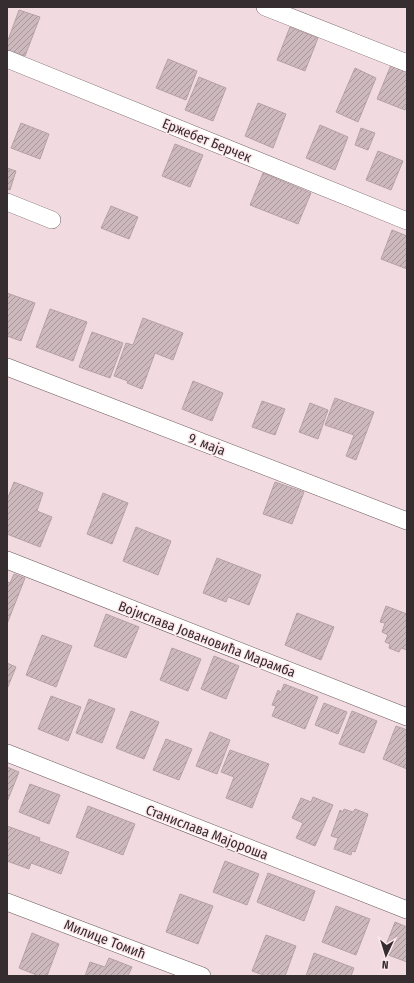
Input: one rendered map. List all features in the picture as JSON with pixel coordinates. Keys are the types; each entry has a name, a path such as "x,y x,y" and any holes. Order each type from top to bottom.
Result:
{"street":[{"path":"265,7 407,63"},
{"name":"Ержебет Берчек","path":"7,59 407,221"},
{"path":"7,202 52,220"},
{"name":"9. маја","path":"7,367 407,521"},
{"name":"Војислава Јовановића Марамба","path":"7,560 407,717"},
{"name":"Станислава Мајороша","path":"7,754 407,910"},
{"name":"Милице Томић","path":"7,902 202,976"}],"building":[{"path":"19,10 40,17 25,56 7,50 7,43"},
{"path":"290,27 318,38 305,71 277,60"},
{"path":"168,59 197,71 186,100 156,88"},
{"path":"391,65 407,71 407,105 405,110 377,99"},
{"path":"355,68 376,78 358,122 336,112"},
{"path":"199,77 226,88 213,121 185,110"},
{"path":"258,103 286,114 273,148 245,136"},
{"path":"21,123 49,134 40,159 11,148"},
{"path":"320,125 348,137 335,170 306,158"},
{"path":"361,128 375,133 368,150 355,145"},
{"path":"175,144 203,155 190,187 162,176"},
{"path":"378,151 403,161 391,190 366,180"},
{"path":"7,168 16,171 10,190 7,189"},
{"path":"263,173 311,193 298,224 250,205"},
{"path":"111,206 138,217 129,239 101,228"},
{"path":"392,230 407,236 407,269 381,259"},
{"path":"7,293 35,303 21,341 7,336"},
{"path":"50,309 87,322 73,361 36,347"},
{"path":"143,318 183,333 173,360 155,353 142,389 127,383 128,381 114,376 126,343 133,345"},
{"path":"92,332 123,343 110,378 79,367"},
{"path":"193,381 223,393 212,421 182,409"},
{"path":"335,398 374,412 356,460 346,456 354,435 325,425"},
{"path":"262,401 285,409 275,435 252,427"},
{"path":"310,403 328,410 318,439 299,432"},
{"path":"14,482 43,493 37,511 52,517 40,547 7,534 7,500"},
{"path":"275,482 304,492 292,524 263,514"},
{"path":"103,493 128,503 112,544 87,534"},
{"path":"136,527 171,541 158,575 123,561"},
{"path":"217,558 261,575 249,605 228,597 226,602 203,593"},
{"path":"14,574 25,578 7,624 7,582 10,583"},
{"path":"386,606 407,614 407,650 401,648 399,652 389,648 390,644 385,642 388,635 382,632 385,623 380,622"},
{"path":"297,613 334,627 321,660 285,645"},
{"path":"106,614 139,627 126,658 94,646"},
{"path":"42,635 72,646 56,687 26,675"},
{"path":"172,648 201,659 188,691 160,680"},
{"path":"214,656 239,666 226,699 201,689"},
{"path":"7,663 16,667 7,689"},
{"path":"284,684 318,697 305,729 272,716 276,706 272,705 278,690 281,692"},
{"path":"51,696 81,707 68,741 38,729"},
{"path":"89,699 115,709 102,743 76,733"},
{"path":"324,703 347,712 338,734 315,725"},
{"path":"131,711 159,722 144,759 116,748"},
{"path":"352,711 377,721 364,753 339,744"},
{"path":"396,726 407,730 407,769 383,759"},
{"path":"210,732 230,740 217,774 196,766"},
{"path":"166,739 192,749 179,780 153,770"},
{"path":"230,750 269,764 252,808 226,798 234,777 221,772"},
{"path":"7,767 19,772 7,802"},
{"path":"30,784 60,795 49,824 19,812"},
{"path":"313,797 333,805 315,846 296,838 303,823 292,818 301,798 311,802"},
{"path":"88,806 135,824 123,855 76,837"},
{"path":"344,809 353,812 355,809 368,814 355,852 352,851 351,855 334,849 338,838 331,836 340,810 343,812"},
{"path":"7,826 40,838 39,841 69,852 61,874 31,863 29,869 7,861"},
{"path":"225,861 259,874 247,905 213,892"},
{"path":"268,873 315,891 304,921 257,902"},
{"path":"180,894 213,906 198,944 166,932"},
{"path":"336,906 370,919 356,955 322,942"},
{"path":"395,922 407,927 407,962 383,953"},
{"path":"32,933 59,944 47,976 39,976 19,968"},
{"path":"266,935 296,946 285,976 266,976 252,971"},
{"path":"314,953 354,968 351,976 306,976"},
{"path":"109,958 132,967 128,976 85,976 90,962 105,967"}]}
